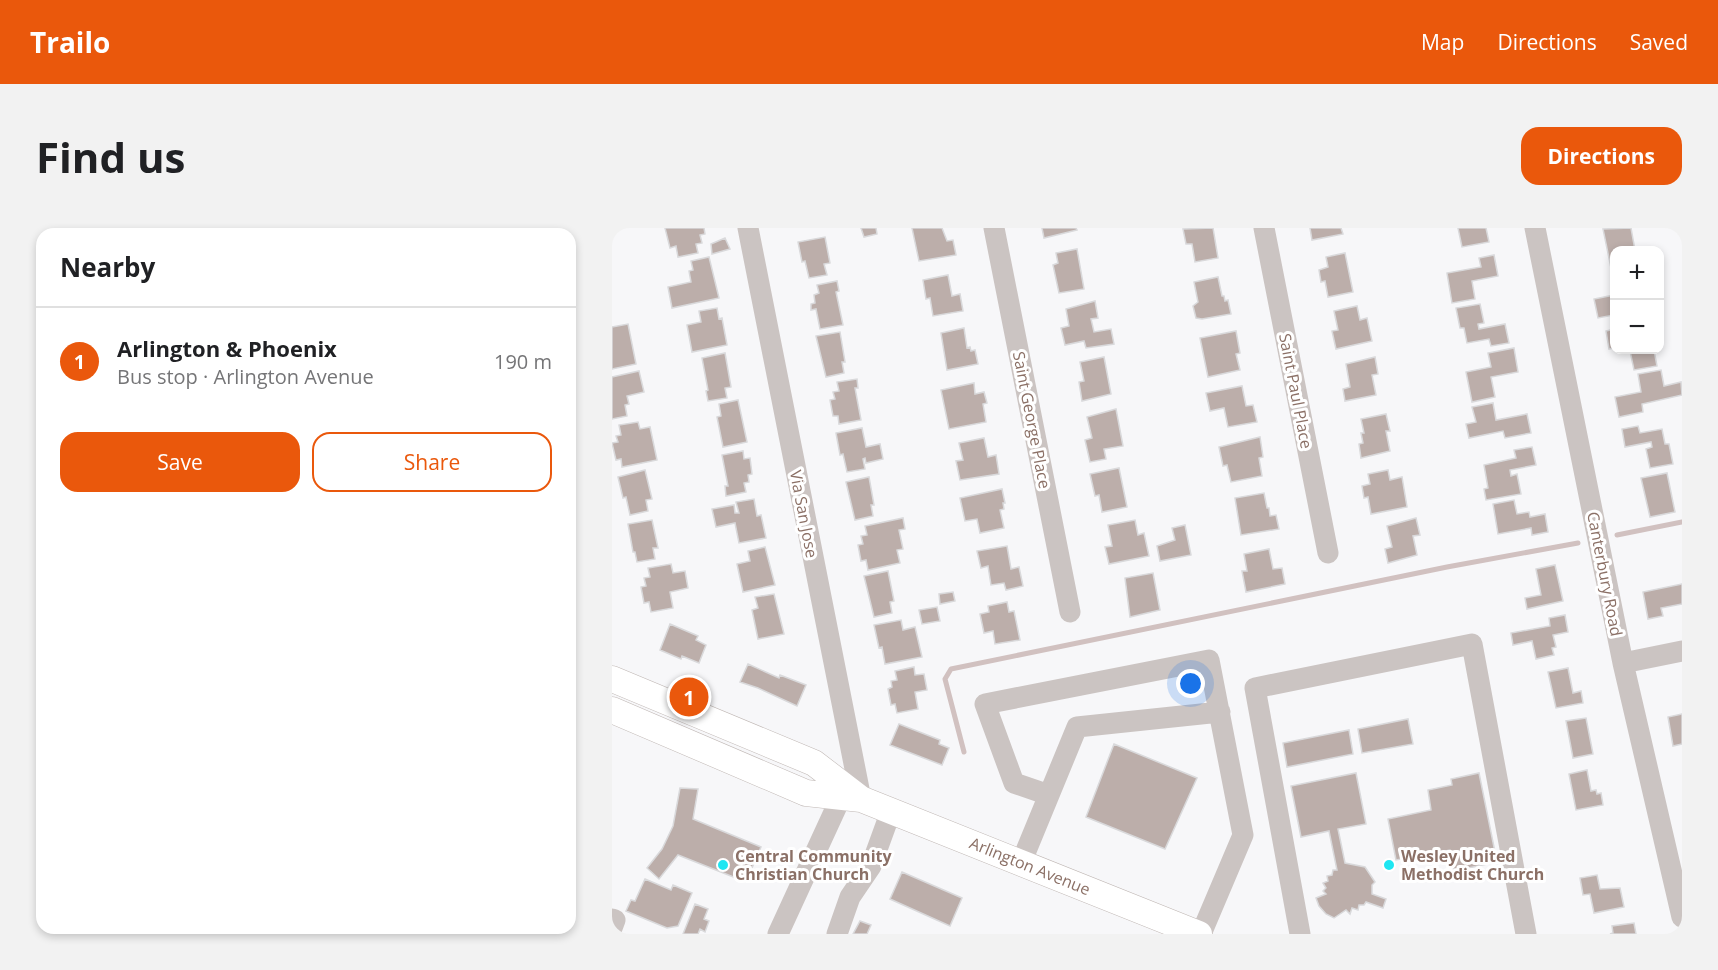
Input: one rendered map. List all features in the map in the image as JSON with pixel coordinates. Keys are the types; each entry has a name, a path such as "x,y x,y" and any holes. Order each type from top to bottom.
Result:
{"main road":[{"name":"Arlington Avenue","path":"612,679 814,763 851,798"},
{"name":"Arlington Avenue","path":"612,710 806,793 851,798 891,811 1200,934"}],"street":[{"name":"Via San Jose","path":"748,228 851,798"},
{"name":"Saint George Place","path":"994,228 1070,612"},
{"name":"Saint Paul Place","path":"1264,228 1328,553"},
{"name":"Canterbury Road","path":"1536,228 1623,663 1682,918"},
{"path":"1300,934 1255,688 1472,644 1526,934"},
{"path":"1623,663 1682,651"},
{"path":"1049,795 1014,783 985,704 1209,660 1243,835 1200,934"},
{"path":"1021,863 1077,727 1220,712"},
{"path":"778,934 851,798"},
{"path":"837,934 850,897 871,866 891,811"},
{"path":"612,919 615,920 612,928"}],"building":[{"path":"665,228 704,228 705,234 700,235 702,243 696,244 698,253 678,257 676,246 670,248"},
{"path":"861,228 876,228 877,234 864,237"},
{"path":"912,228 942,228 947,241 953,240 956,255 919,261"},
{"path":"1042,228 1076,228 1077,230 1044,238"},
{"path":"1213,228 1218,258 1195,262 1192,244 1186,244 1183,229"},
{"path":"1310,228 1341,228 1343,234 1312,240"},
{"path":"1458,228 1486,228 1489,242 1462,247"},
{"path":"1631,228 1634,246 1610,246 1610,263 1603,229"},
{"path":"825,237 830,263 824,264 827,275 809,278 805,261 802,262 798,242"},
{"path":"725,238 730,249 712,254 711,244"},
{"path":"1077,249 1084,289 1059,293 1053,265 1058,263 1056,253"},
{"path":"1345,253 1353,292 1328,297 1325,281 1321,282 1319,270 1328,267 1326,257"},
{"path":"1494,255 1498,276 1472,281 1475,299 1452,303 1447,273 1481,267 1479,258"},
{"path":"709,257 719,298 672,308 668,287 691,282 689,271 693,270 691,261"},
{"path":"948,275 952,296 960,294 963,311 933,316 930,298 926,299 923,280"},
{"path":"1218,277 1222,296 1225,301 1228,300 1231,314 1196,318 1193,306 1198,302 1194,282"},
{"path":"837,281 839,291 836,292 843,325 820,329 816,309 811,310 811,304 815,303 814,295 819,293 817,285"},
{"path":"1610,296 1610,316 1598,318 1594,299"},
{"path":"1095,301 1098,318 1091,319 1094,332 1111,329 1114,344 1086,348 1084,341 1065,345 1061,328 1069,326 1066,309"},
{"path":"1480,304 1484,323 1478,324 1479,329 1505,324 1509,343 1491,346 1489,339 1467,343 1464,328 1460,328 1456,308"},
{"path":"1357,306 1360,320 1367,318 1372,341 1336,349 1332,331 1338,330 1334,311"},
{"path":"717,308 719,319 722,318 727,345 692,352 687,325 701,322 699,311"},
{"path":"628,324 636,364 612,369 612,327"},
{"path":"964,328 967,348 970,347 971,351 975,350 978,364 947,370 941,333"},
{"path":"1610,330 1609,349 1606,331"},
{"path":"1236,331 1240,353 1236,354 1240,370 1208,377 1200,338"},
{"path":"840,332 845,362 842,362 844,373 826,377 816,336"},
{"path":"1514,348 1518,372 1491,377 1495,397 1472,402 1466,372 1491,367 1488,353"},
{"path":"725,353 731,387 725,388 727,398 708,401 702,358"},
{"path":"1631,354 1655,354 1657,366 1634,370"},
{"path":"1104,357 1111,394 1082,401 1079,382 1084,381 1080,362"},
{"path":"1375,357 1378,374 1372,375 1376,395 1345,401 1343,389 1350,387 1346,364"},
{"path":"1661,370 1664,386 1681,382 1682,395 1642,404 1643,412 1619,417 1615,397 1641,392 1638,374"},
{"path":"639,371 644,392 627,396 629,404 625,405 627,416 612,419 612,377"},
{"path":"857,379 858,388 855,388 861,420 839,424 838,416 833,416 830,400 835,399 833,392 839,391 837,382"},
{"path":"974,383 975,394 984,392 987,403 983,404 986,422 949,429 941,390"},
{"path":"1242,386 1246,406 1253,405 1257,422 1228,427 1224,408 1210,411 1206,393"},
{"path":"738,400 747,442 723,447 717,417 721,416 719,404"},
{"path":"1493,403 1496,420 1527,414 1531,433 1505,438 1503,431 1469,438 1466,424 1476,422 1472,407"},
{"path":"1116,409 1123,446 1104,449 1106,459 1090,462 1085,440 1092,438 1087,417"},
{"path":"1386,414 1390,431 1386,431 1390,451 1361,458 1359,444 1363,443 1361,433 1364,433 1361,419"},
{"path":"638,422 640,429 650,427 657,460 622,467 621,459 616,460 612,443 618,442 616,436 621,435 619,425"},
{"path":"1638,426 1640,433 1662,429 1665,444 1669,444 1673,464 1650,468 1646,449 1652,447 1651,442 1625,447 1622,429"},
{"path":"862,428 866,447 880,444 883,459 866,463 865,458 863,459 865,469 847,472 843,454 840,455 836,433"},
{"path":"1260,437 1263,457 1259,458 1262,476 1231,482 1227,465 1223,466 1219,447"},
{"path":"984,438 988,457 996,455 999,474 960,480 956,461 963,460 959,443"},
{"path":"1532,447 1536,465 1510,470 1511,476 1517,474 1521,494 1486,500 1484,489 1488,488 1484,465 1516,458 1514,450"},
{"path":"743,451 744,459 750,458 752,474 748,475 749,482 744,483 746,492 726,496 725,486 728,486 722,455"},
{"path":"1119,468 1127,507 1102,512 1099,495 1095,496 1090,474"},
{"path":"645,470 652,499 646,500 648,511 630,515 618,477"},
{"path":"1388,470 1390,480 1402,477 1407,507 1371,514 1368,497 1364,498 1362,486 1370,484 1368,474"},
{"path":"1667,473 1675,512 1650,517 1641,478"},
{"path":"869,477 874,505 871,505 873,516 855,520 846,482"},
{"path":"1002,489 1005,503 1003,503 1004,509 1000,510 1004,528 980,533 977,519 965,521 960,498"},
{"path":"1264,493 1270,516 1276,515 1279,529 1241,535 1235,498"},
{"path":"754,499 757,516 761,515 766,538 739,543 735,523 716,527 712,509 734,505 735,513 739,513 736,502"},
{"path":"1514,500 1517,514 1529,512 1530,517 1545,514 1548,532 1532,535 1531,528 1498,534 1493,504"},
{"path":"903,518 905,529 899,530 903,549 897,550 900,563 868,570 866,560 861,561 858,545 863,544 861,536 867,535 865,526"},
{"path":"1416,518 1420,535 1413,536 1417,555 1388,563 1385,549 1392,547 1387,526"},
{"path":"652,520 658,548 653,548 655,559 637,562 628,524"},
{"path":"1135,520 1138,535 1144,533 1149,556 1109,564 1105,547 1112,546 1108,525"},
{"path":"1185,525 1191,555 1160,561 1157,546 1175,540 1172,528"},
{"path":"1007,546 1011,569 1019,567 1023,586 1006,590 1004,583 991,585 988,566 981,568 977,551"},
{"path":"765,547 775,585 743,592 737,564 750,561 748,551"},
{"path":"1269,549 1273,569 1282,568 1285,584 1246,592 1242,571 1247,571 1244,554"},
{"path":"671,564 673,573 685,571 688,588 670,592 673,608 651,612 649,602 644,603 641,587 646,586 644,578 650,577 648,568"},
{"path":"1555,565 1563,601 1527,609 1525,598 1541,595 1536,569"},
{"path":"888,571 894,601 890,602 892,613 874,617 864,576"},
{"path":"1153,573 1160,610 1130,617 1125,578"},
{"path":"1682,584 1682,604 1661,608 1663,616 1648,619 1643,592"},
{"path":"953,592 955,601 940,604 939,594"},
{"path":"774,594 784,634 758,639 752,610 758,608 755,597"},
{"path":"1007,602 1009,612 1014,611 1020,640 995,644 993,631 984,633 980,614 989,612 988,606"},
{"path":"937,607 940,621 922,624 919,610"},
{"path":"1565,615 1568,632 1553,635 1556,647 1552,648 1554,655 1536,659 1532,641 1513,645 1511,633 1550,626 1549,618"},
{"path":"901,620 903,630 915,627 922,657 885,664 874,625"},
{"path":"670,624 698,636 696,640 706,645 699,663 682,656 681,659 660,650"},
{"path":"748,664 779,678 780,675 806,685 797,706 740,682"},
{"path":"914,667 915,675 924,674 927,690 915,692 918,709 897,713 895,704 891,705 888,689 892,687 891,681 897,680 895,671"},
{"path":"1568,668 1573,693 1581,691 1583,703 1556,708 1548,672"},
{"path":"1682,714 1682,744 1673,746 1668,717"},
{"path":"1586,718 1593,754 1573,758 1566,721"},
{"path":"1408,719 1413,744 1362,753 1358,729"},
{"path":"899,724 940,740 939,744 949,748 942,765 890,745"},
{"path":"1349,730 1353,754 1287,767 1283,743"},
{"path":"1114,744 1197,778 1165,849 1086,817"},
{"path":"1587,770 1591,791 1596,790 1597,794 1601,793 1603,805 1576,810 1569,774"},
{"path":"1356,773 1366,824 1338,829 1345,863 1365,867 1375,882 1372,885 1372,894 1386,899 1383,908 1366,902 1364,905 1359,905 1358,910 1352,908 1350,914 1346,910 1334,918 1326,914 1316,898 1326,894 1323,891 1326,888 1323,883 1328,881 1327,876 1332,875 1333,870 1337,870 1329,831 1301,837 1291,786"},
{"path":"1479,773 1497,862 1454,871 1450,850 1396,860 1388,819 1431,810 1428,790 1452,785 1451,779"},
{"path":"680,788 698,789 693,819 761,847 746,882 678,855 659,879 647,868 662,849 673,826"},
{"path":"902,872 962,898 950,926 890,899"},
{"path":"1597,875 1600,889 1620,888 1624,907 1594,913 1590,894 1583,895 1580,878"},
{"path":"645,879 671,890 673,885 692,893 678,926 667,928 626,911 631,900 635,901"},
{"path":"695,904 708,909 704,919 709,921 705,932 700,929 698,934 683,934"},
{"path":"860,921 871,925 867,934 853,934"},
{"path":"1634,923 1636,934 1610,934 1613,933 1612,926"}],"waterway":[{"path":"1617,535 1682,522"},
{"path":"964,752 945,679 951,669 1447,567 1578,543"}],"place":[{"name":"Arlington & Phoenix","path":"689,697"},
{"name":"Central Community Christian Church","path":"723,865"},
{"name":"Wesley United Methodist Church","path":"1389,865"}]}
